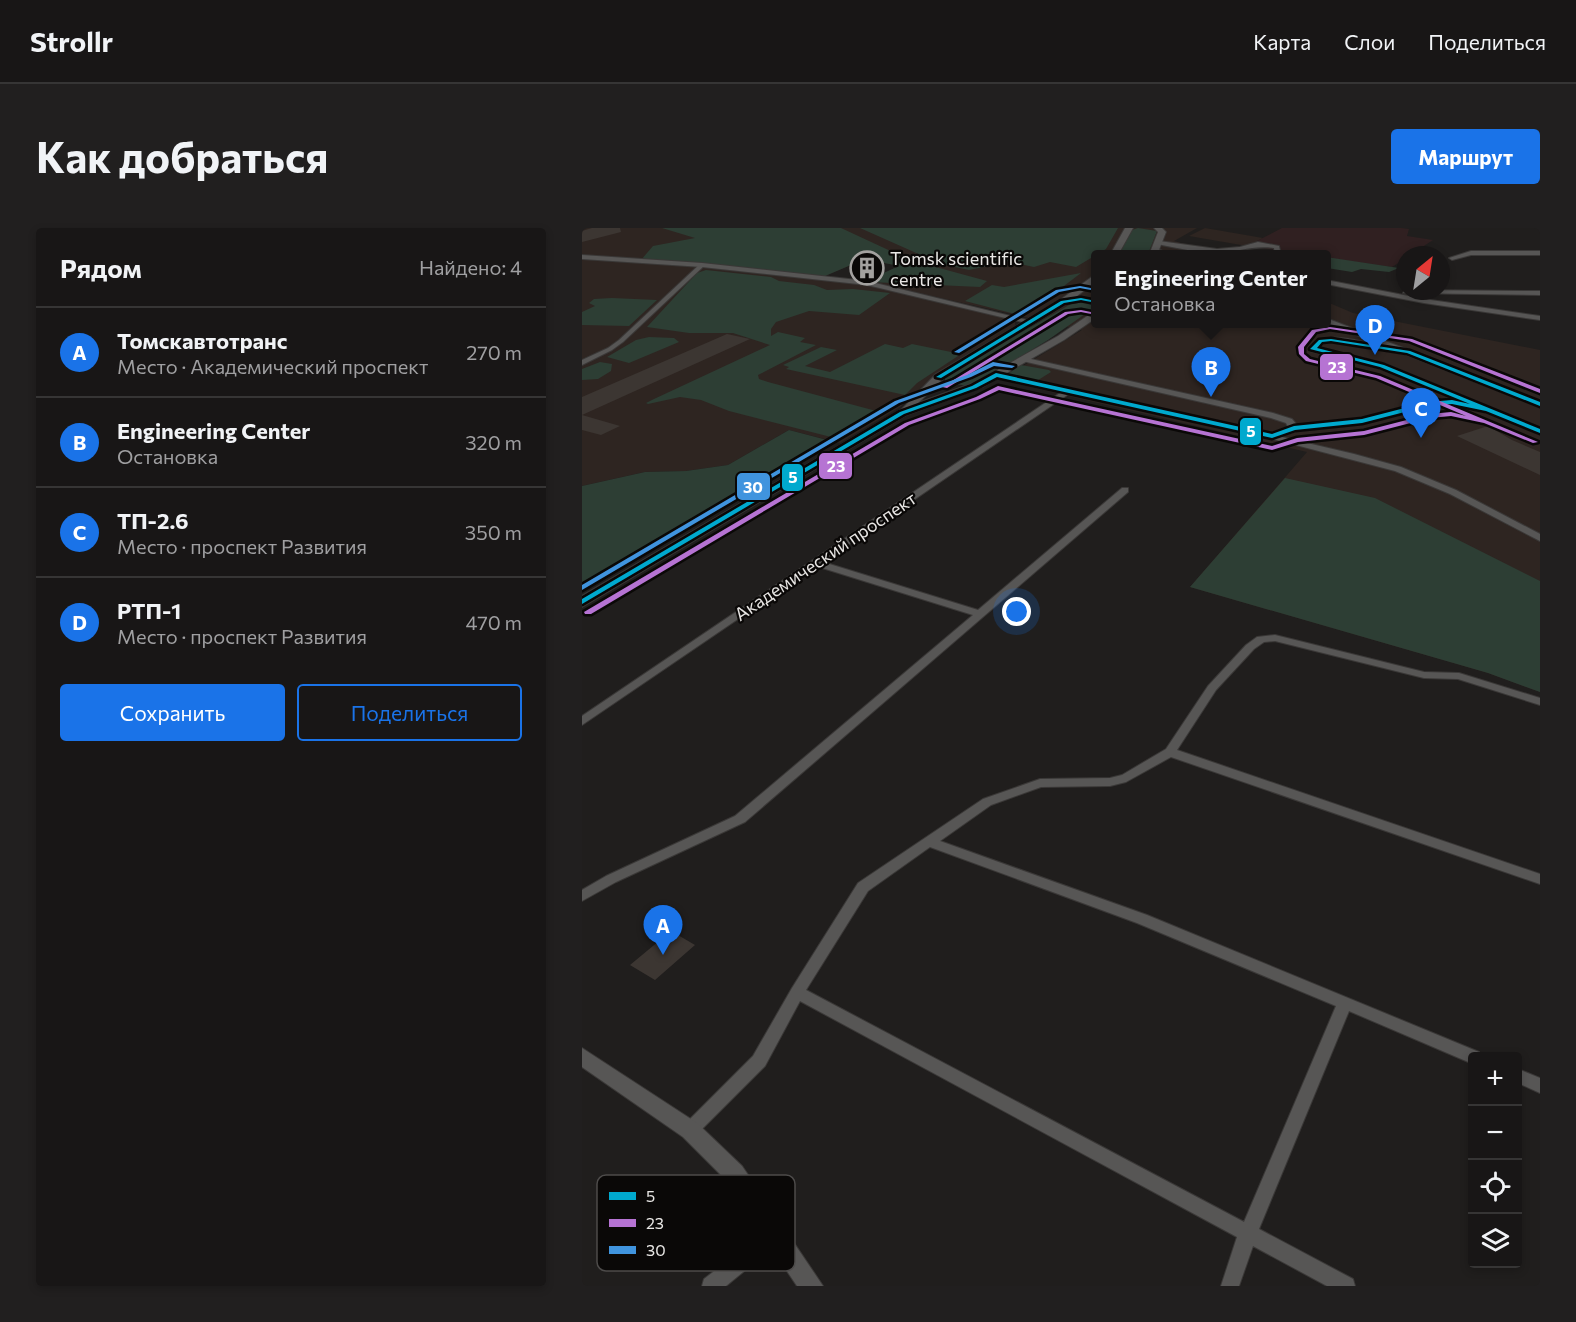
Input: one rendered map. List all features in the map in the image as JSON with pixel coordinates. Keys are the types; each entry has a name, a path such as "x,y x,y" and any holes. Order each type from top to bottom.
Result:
{"main road":[{"path":"1117,250 1129,228"},
{"path":"1156,249 1162,232 1158,228"},
{"path":"902,413 940,376 1063,302 1091,282"},
{"path":"1088,285 1091,291"},
{"path":"1063,302 1081,299 1091,301"},
{"path":"582,602 902,413 974,387 1060,338 1091,316"},
{"path":"940,376 937,381 947,388 974,387"}],"street":[{"path":"1228,250 1258,244 1277,247 1277,250"},
{"path":"1156,249 1186,250"},
{"path":"1452,258 1472,253 1540,253"},
{"path":"582,257 702,265 867,283 1031,321"},
{"path":"582,363 621,341 702,265"},
{"path":"1331,283 1540,318"},
{"path":"1386,293 1540,293"},
{"path":"1331,322 1540,406"},
{"path":"1408,352 1331,340 1321,341 1313,349 1382,366 1540,431"},
{"path":"1022,360 1273,416 1288,421 1294,428"},
{"path":"1038,385 1063,369"},
{"path":"996,375 1272,436 1374,462 1417,476 1485,507 1540,538"},
{"name":"Академический проспект","path":"582,721 1068,391"},
{"path":"1147,408 1167,392"},
{"path":"1272,436 1294,428 1362,421 1439,403 1463,404 1490,410"},
{"path":"1522,424 1519,415 1522,411 1540,406"},
{"path":"582,896 611,879 741,819 1125,490"},
{"path":"815,563 981,614"},
{"path":"690,1130 759,1061 797,992 863,887 987,802 1025,786 1040,783 1110,782 1126,778 1170,752 1212,688 1250,647 1261,639 1275,638 1424,675 1459,676 1540,702"},
{"path":"1170,752 1540,879"},
{"path":"931,841 939,847 1007,868 1169,929 1468,1055"},
{"path":"797,992 1346,1286"},
{"path":"1230,1286 1248,1233 1345,1003"},
{"path":"582,1056 690,1130 735,1175"},
{"path":"1522,1078 1540,1086"},
{"path":"795,1261 812,1286"},
{"path":"711,1286 730,1271"}],"shaded area":[{"path":"582,228 1197,228 1174,241 1207,250 1091,250 1091,328 1331,328 1331,304 1353,313 1540,350 1540,692 1488,673 1190,587 1307,452 1000,380 1082,330 866,281 899,266 865,259 825,276 704,264 582,256"},
{"path":"1205,228 1263,238 1247,246 1189,236"},
{"path":"1282,228 1401,228 1409,229 1407,236 1433,240 1424,246 1396,246 1396,265 1392,267 1331,259 1331,250 1275,250 1247,246"},
{"path":"582,259 701,267 865,285 1005,318 1015,322 1015,326 934,376 900,407 840,443 789,430 728,465 686,471 645,472 582,486"}],"green space":[{"path":"662,228 841,228 910,260 987,281 980,287 870,282 866,281 899,266 865,259 825,276 641,260 653,246 695,238"},
{"path":"860,228 1118,228 1106,249 1091,250 1091,258 1076,267 1050,262 1034,267 1001,260 988,266 969,270 941,264"},
{"path":"1138,228 1157,231 1150,250 1121,250 1132,230"},
{"path":"1331,258 1396,268 1389,272 1361,269 1352,272 1331,269"},
{"path":"706,270 771,277 779,281 814,285 827,290 853,289 890,293 859,315 809,311 776,322 771,329 771,336 778,332 805,338 800,342 816,345 758,375 759,379 768,382 880,412 835,438 729,411 701,400 680,397 646,403 770,345 733,333 689,333 647,327 697,273"},
{"path":"1081,273 1027,314 1015,314 965,301 992,285 1004,287"},
{"path":"594,299 657,300 629,326 582,325 582,312 595,306 589,303"},
{"path":"1091,303 1091,310 1048,340 982,380 967,386 945,382 945,378 957,369 1071,304"},
{"path":"649,337 674,338 679,342 629,363 607,357 636,340"},
{"path":"885,344 903,348 912,344 956,353 958,356 917,383 905,395 786,369 789,367 783,365 821,347 837,350 805,366 830,372"},
{"path":"600,362 612,364 611,371 598,379 582,380 582,369"},
{"path":"1021,365 1051,372 1035,382 1006,375"},
{"path":"789,430 831,441 582,584 582,486 645,472 686,471 728,465"},
{"path":"1285,478 1375,498 1540,581 1540,692 1488,673 1190,587"}],"building":[{"path":"592,228 620,228 621,232 582,242 582,231"},
{"path":"727,334 750,339 582,415 582,397"},
{"path":"582,415 620,426 601,435 582,430"},
{"path":"1488,426 1540,452 1540,475 1457,436"},
{"path":"671,931 695,945 655,980 630,965"}],"transit line":[{"name":"30","path":"957,352 1058,291 1080,287 1091,289"},
{"name":"5","path":"939,377 1063,302 1081,299 1091,301"},
{"name":"23","path":"945,387 1067,313 1081,311 1091,313"},
{"name":"23","path":"1535,442 1378,377 1308,360 1302,354 1301,347 1314,331 1330,328 1410,340 1540,391"},
{"name":"5","path":"1540,404 1408,352 1331,340 1321,341 1313,349 1382,366 1540,431"},
{"name":"30","path":"582,588 897,402 969,376 993,364 1012,366"},
{"name":"5","path":"582,602 902,413 974,387 996,375 1272,436 1294,428 1362,421 1428,404 1452,402 1490,410"},
{"name":"23","path":"588,612 907,424 978,398 998,388 1272,448 1297,440 1364,433 1430,416 1451,414 1488,422"}],"place":[{"name":"Tomsk scientific centre","path":"867,268"},
{"name":"РТП-1","path":"1375,355"},
{"name":"Engineering Center","path":"1211,397"},
{"name":"ТП-2.6","path":"1421,438"},
{"name":"Томскавтотранс","path":"663,955"}]}
